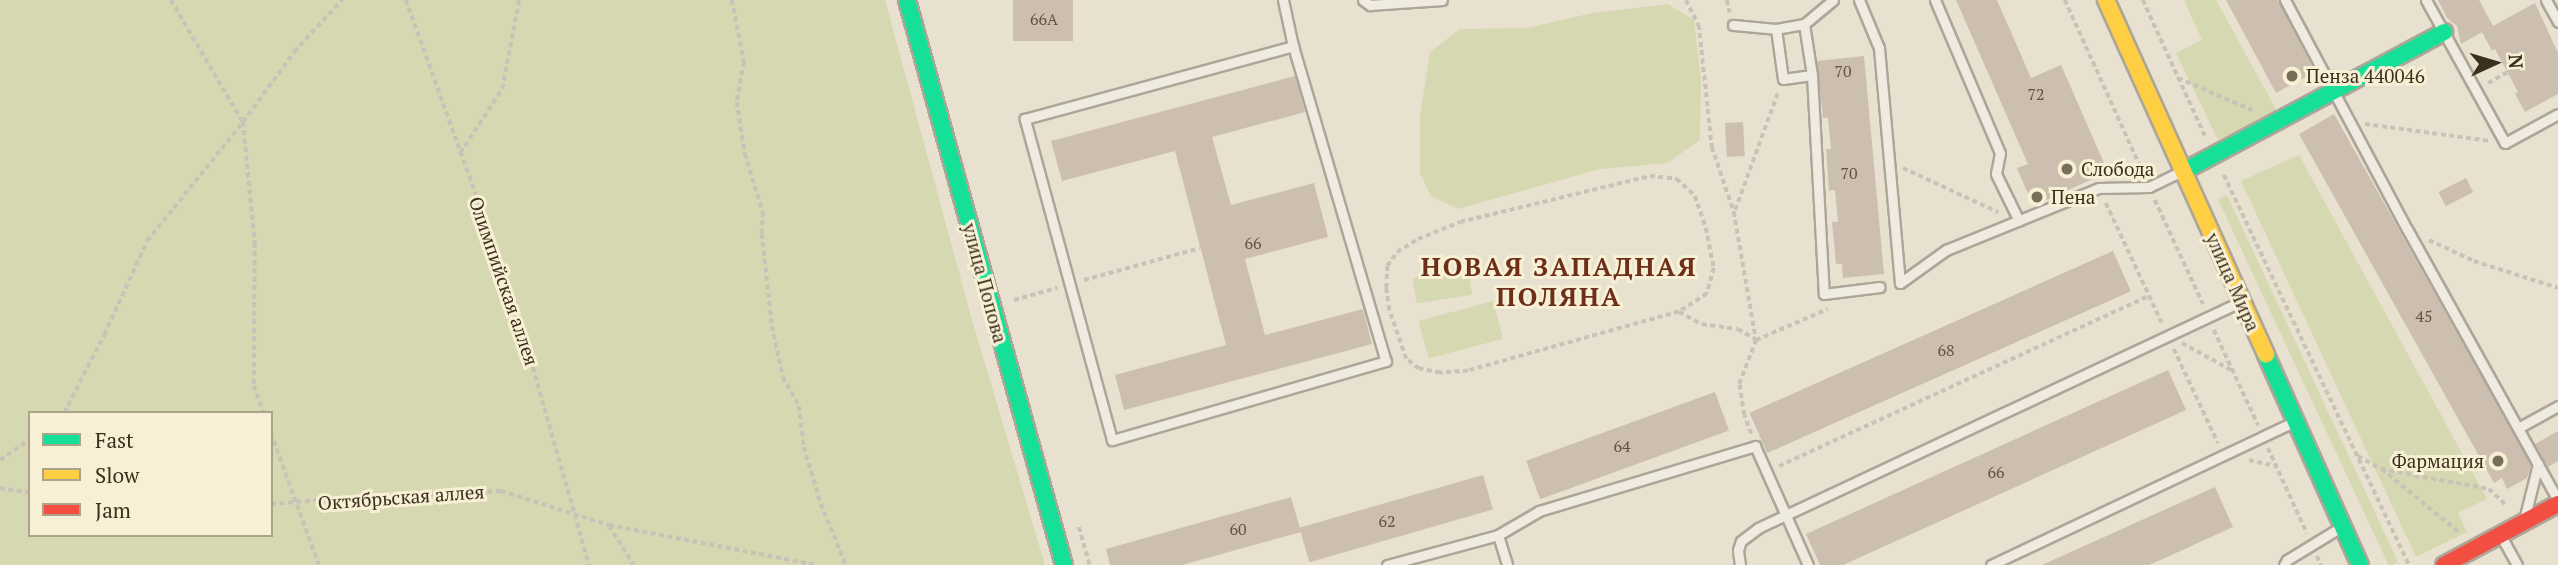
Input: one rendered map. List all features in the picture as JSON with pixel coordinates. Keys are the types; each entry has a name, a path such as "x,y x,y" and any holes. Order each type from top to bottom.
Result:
{"street":[{"name":"улица Попова","path":"907,0 1064,565"},
{"name":"улица Мира","path":"2106,0 2360,565"},
{"path":"2184,171 2444,32"},
{"path":"2444,565 2558,502"}],"lane":[{"path":"1283,0 1293,46 1386,362 1112,440 1025,119 1293,46"},
{"path":"1363,0 1370,5 1442,0"},
{"path":"1733,25 1776,29 1804,24 1833,0"},
{"path":"1859,0 1879,48 1900,283 1946,250 2099,188 2149,187 2184,171"},
{"path":"1935,0 2000,153 1996,174 2019,221"},
{"path":"2285,0 2407,229 2558,502"},
{"path":"2427,0 2505,143 2558,114"},
{"path":"2546,0 2558,22"},
{"path":"1804,24 1812,75 1824,294 1880,287"},
{"path":"1776,29 1783,79 1812,75"},
{"path":"1740,565 1738,550 1748,534 2242,301"},
{"path":"2518,428 2558,407"},
{"path":"1991,565 2295,421"},
{"path":"1387,565 1498,535 1539,511 1755,446 1808,565"},
{"path":"2524,522 2538,464"},
{"path":"2284,565 2287,560 2342,527"},
{"path":"1498,535 1507,565"},
{"path":"2501,535 2517,565"}],"path":[{"path":"171,0 243,122 255,243 254,386 263,411"},
{"path":"65,411 147,241 243,122 294,52 342,0"},
{"name":"Олимпийская аллея","path":"406,0 512,294 590,565"},
{"path":"460,153 502,89 519,0"},
{"path":"732,0 744,62 737,102 745,154 763,212 762,234 772,326 783,377 799,406 804,447 821,503 846,565"},
{"path":"1686,0 1699,25 1712,146 1734,212 1756,340 1739,384 1744,415 1755,446"},
{"path":"2064,0 2321,565"},
{"path":"2143,0 2409,565"},
{"path":"2476,90 2508,72"},
{"path":"1734,212 1783,79"},
{"path":"2178,79 2276,121"},
{"path":"2352,122 2505,143"},
{"path":"1889,162 2019,221"},
{"path":"1679,312 1707,294 1714,268 1706,228 1695,196 1677,179 1663,176 1650,176 1460,222 1418,239 1397,252 1387,266 1389,310 1406,359 1419,369 1440,373 1468,371 1564,347 1679,312 1702,324 1738,329 1756,340"},
{"path":"2407,229 2474,261 2558,288"},
{"path":"1037,294 1200,248"},
{"path":"1767,471 2150,296"},
{"path":"1756,340 1833,307"},
{"path":"2168,336 2233,371"},
{"path":"273,438 319,565"},
{"path":"0,460 28,440"},
{"path":"2357,456 2381,469 2478,547"},
{"path":"2381,469 2489,489 2524,522"},
{"path":"0,488 28,493"},
{"name":"Октябрьская аллея","path":"273,504 501,491 609,525 816,565"},
{"path":"609,525 634,565"}],"green space":[{"path":"0,0 885,0 972,320 1045,565 0,565"},
{"path":"2184,0 2216,0 2277,111 2218,140 2176,53 2202,40"},
{"path":"1668,4 1694,20 1701,79 1700,140 1667,163 1600,169 1458,209 1431,196 1420,173 1420,116 1430,52 1460,29 1527,28 1592,13"},
{"path":"2299,155 2487,499 2458,513 2467,532 2416,557 2241,181"},
{"path":"2227,195 2398,562 2389,565 2218,199"},
{"path":"1468,269 1472,295 1417,303 1413,278"},
{"path":"1493,301 1503,339 1429,359 1419,321"}],"building":[{"path":"1013,0 1073,0 1073,41 1013,41"},
{"path":"1956,0 1997,0 2031,78 2061,65 2108,172 2033,206 2017,168 2028,164"},
{"path":"2226,0 2278,0 2315,72 2276,93"},
{"path":"2438,0 2479,0 2493,26 2461,44 2457,26 2447,18"},
{"path":"2535,3 2558,53 2558,94 2525,112 2515,94 2518,92 2495,49 2492,51 2482,32"},
{"path":"1864,56 1884,274 1843,278 1842,264 1836,264 1832,222 1838,222 1835,190 1829,191 1826,149 1831,149 1828,118 1823,118 1817,61"},
{"path":"1295,76 1305,112 1212,137 1231,205 1314,183 1328,237 1245,259 1265,335 1363,309 1372,344 1124,410 1115,375 1226,345 1175,151 1062,181 1051,141"},
{"path":"2334,114 2531,465 2527,478 2507,489 2502,478 2494,483 2299,134"},
{"path":"1743,122 1745,156 1727,157 1725,123"},
{"path":"2466,178 2473,192 2446,206 2438,192"},
{"path":"2113,251 2131,291 1767,453 1749,413"},
{"path":"2168,370 2186,410 1843,565 1820,565 1806,534"},
{"path":"1715,392 1729,431 1540,499 1526,461"},
{"path":"2558,431 2558,461 2548,467 2535,444"},
{"path":"1483,475 1493,510 1309,562 1299,528"},
{"path":"2215,487 2233,527 2165,558 2149,565 2042,565"},
{"path":"1291,497 1301,532 1182,565 1110,565 1106,549"}],"traffic: fast":[{"path":"907,0 1064,565"},
{"path":"2184,171 2444,32"},
{"path":"2266,355 2360,565"}],"traffic: slow":[{"path":"2106,0 2266,355"}],"traffic: jam":[{"path":"2444,565 2558,504"}],"place":[{"name":"Пенза 440046","path":"2292,76"},
{"name":"Слобода","path":"2067,169"},
{"name":"Пена","path":"2037,197"},
{"name":"Фармация","path":"2498,461"}],"district":[{"name":"НОВАЯ ЗАПАДНАЯ ПОЛЯНА","path":"1559,282"}]}
